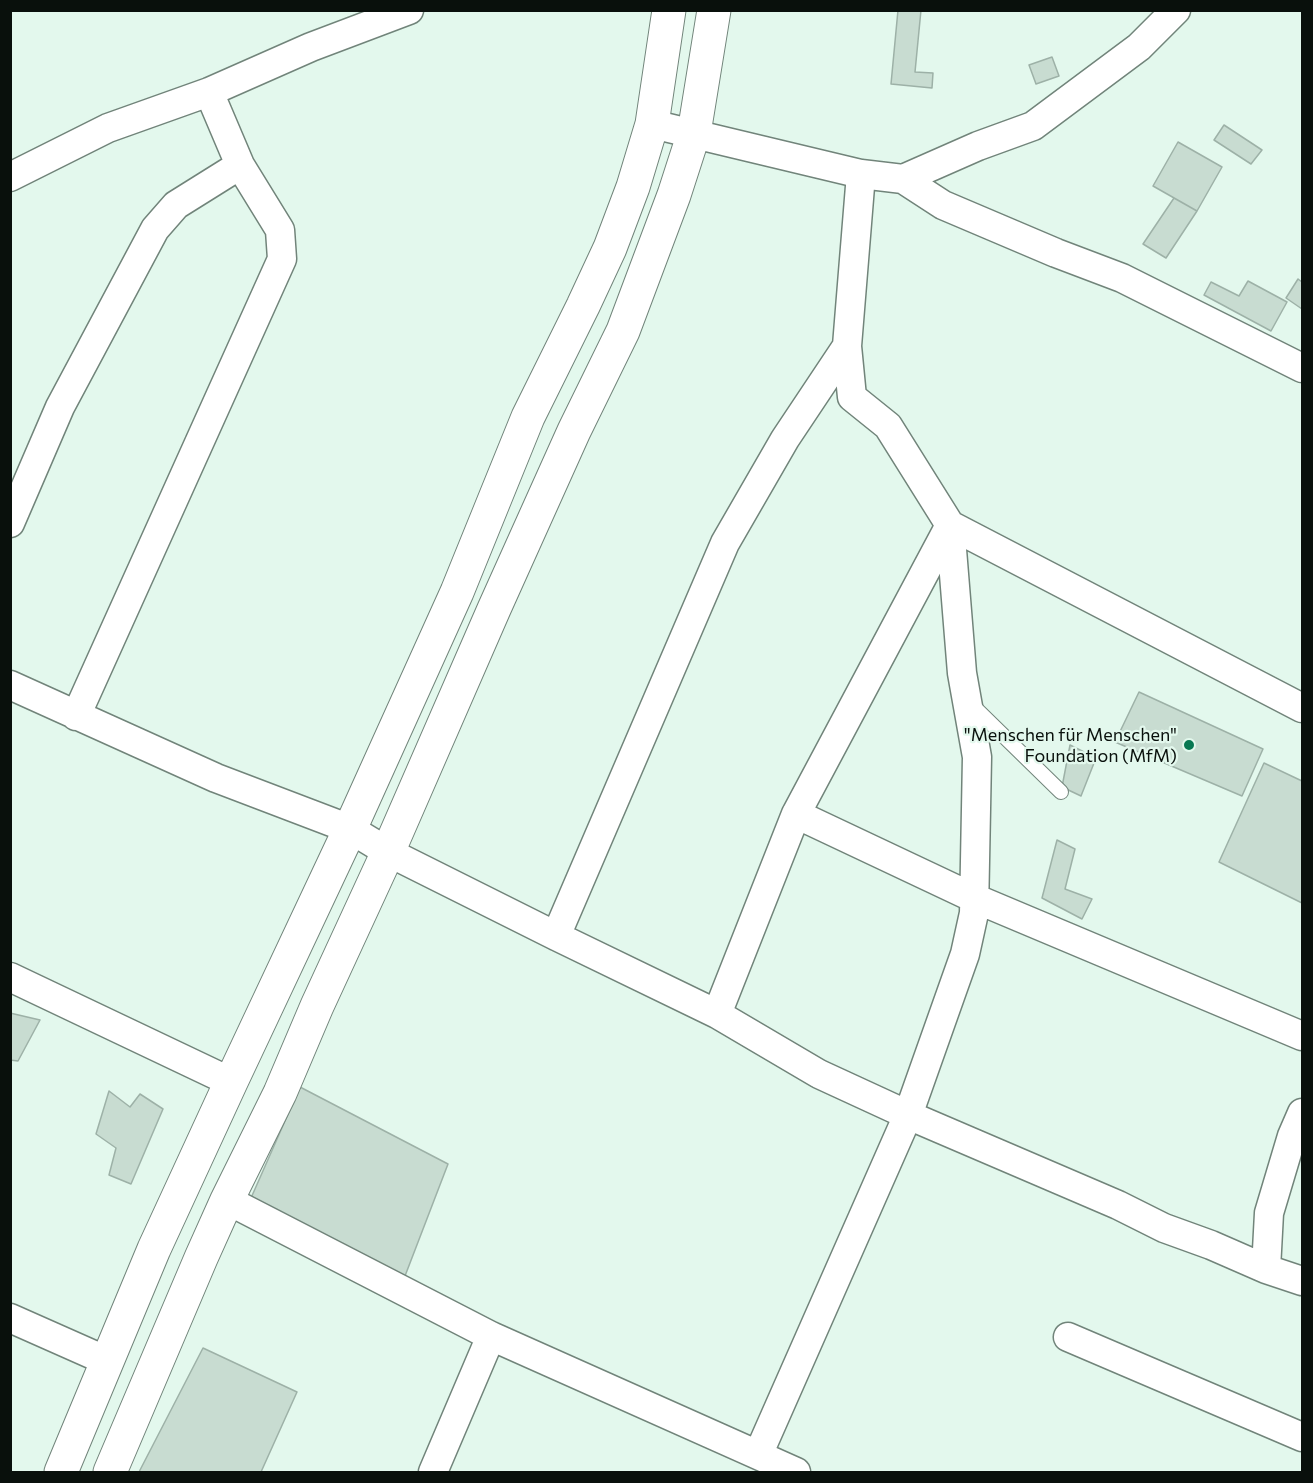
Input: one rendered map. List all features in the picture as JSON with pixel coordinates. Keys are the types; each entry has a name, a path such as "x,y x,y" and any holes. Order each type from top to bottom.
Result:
{"main road":[{"path":"61,1473 154,1249 350,829 457,592 528,417 610,248 633,187 652,124 669,10"},
{"path":"110,1473 227,1200 280,1093 574,431 623,331 674,195 694,133 714,10"}],"street":[{"path":"10,177 108,129 209,92 311,47 409,10"},
{"path":"903,179 978,146 1034,126 1139,47 1176,10"},
{"path":"76,716 282,260 280,230 240,165 209,92"},
{"path":"652,124 861,174 903,179 943,206 1122,278 1302,368"},
{"path":"10,522 60,407 154,229 176,205 240,165"},
{"path":"758,1455 908,1115 965,954 974,913 977,757 962,673 950,525 888,426 852,397 847,346 861,174"},
{"path":"556,936 725,543 785,440 847,346"},
{"path":"950,525 1302,708"},
{"path":"717,1014 796,814 950,525"},
{"path":"10,685 216,778 350,829 388,852 717,1014 819,1074 908,1115 1118,1205 1164,1228 1302,1281"},
{"path":"796,814 974,898 1302,1036"},
{"path":"10,977 231,1082"},
{"path":"1266,1269 1269,1213 1292,1136 1302,1113"},
{"path":"227,1200 491,1336 796,1473"},
{"path":"10,1318 107,1361"},
{"path":"433,1473 491,1336"},
{"path":"1068,1337 1302,1437"}],"lane":[{"path":"967,699 1061,792"}],"building":[{"path":"898,10 921,10 915,72 933,73 932,88 891,84"},
{"path":"1052,57 1059,76 1036,84 1029,65"},
{"path":"1224,125 1262,150 1251,164 1214,140"},
{"path":"1178,142 1222,167 1197,211 1153,186"},
{"path":"1174,198 1197,211 1166,258 1143,244"},
{"path":"1298,279 1302,282 1302,309 1286,298"},
{"path":"1248,281 1287,302 1271,331 1204,295 1211,282 1239,296"},
{"name":"\"Menschen für Menschen\" Foundation (MfM)","path":"1139,692 1263,749 1242,796 1115,742"},
{"path":"1070,745 1096,758 1081,796 1062,787"},
{"path":"1264,763 1302,781 1302,903 1219,862"},
{"path":"1057,840 1075,849 1065,889 1092,899 1082,919 1042,898"},
{"path":"10,1013 40,1020 18,1061 10,1060"},
{"path":"300,1087 448,1164 405,1276 251,1198"},
{"path":"109,1091 130,1107 140,1094 163,1109 131,1184 109,1175 116,1148 96,1134"},
{"path":"203,1348 297,1392 261,1472 139,1472"}],"place":[{"name":"\"Menschen für Menschen\" Foundation (MfM)","path":"1189,745"}]}
